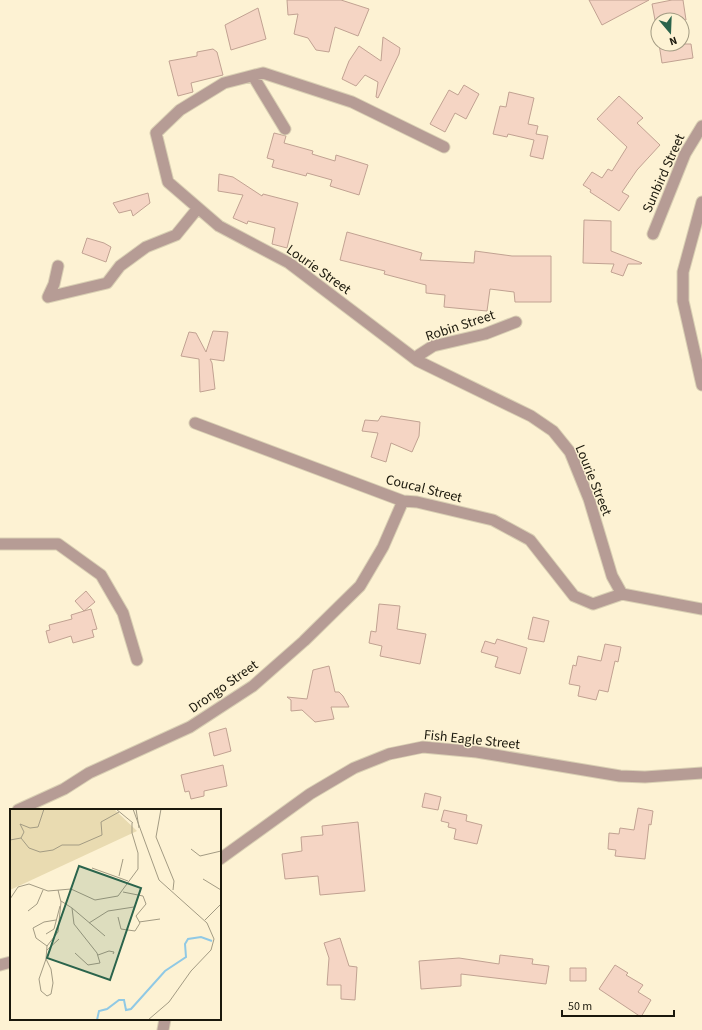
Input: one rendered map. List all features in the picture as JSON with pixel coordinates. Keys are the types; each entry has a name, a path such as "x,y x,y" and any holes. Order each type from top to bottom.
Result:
{"street":[{"name":"Lourie Street","path":"444,147 352,102 263,74 224,83 180,110 156,133 168,182 219,226 288,263 418,361 531,416 554,431 570,452 589,499 612,576 622,594"},
{"path":"252,76 285,129"},
{"name":"Sunbird Street","path":"653,234 685,154 702,126"},
{"path":"702,202 683,272 683,301 702,385"},
{"path":"58,266 54,284 48,296 107,283 120,266 146,247 176,235 198,208"},
{"name":"Robin Street","path":"418,361 419,355 433,346 485,334 516,322"},
{"name":"Coucal Street","path":"194,423 404,501 417,502 493,520 530,540 574,596 593,604 622,594"},
{"name":"Drongo Street","path":"21,809 64,789 89,773 103,768 190,727 253,686 304,641 360,586 383,547 404,501"},
{"path":"0,544 58,544 101,575 122,613 137,660"},
{"path":"622,594 702,609"},
{"name":"Fish Eagle Street","path":"221,858 310,794 354,768 389,754 423,747 477,752 620,776 645,777 702,773"},
{"path":"0,965 10,962"},
{"path":"163,1030 165,1020"}],"building":[{"path":"287,0 341,0 369,9 358,36 335,27 329,52 316,50 308,38 294,34 298,14 288,15"},
{"path":"589,0 649,0 602,25"},
{"path":"672,0 683,0 685,12 654,12 652,4"},
{"path":"258,8 266,39 231,50 225,25"},
{"path":"383,37 400,48 399,54 378,98 376,97 378,82 365,75 356,86 342,79 349,61 359,46 381,61"},
{"path":"691,44 693,58 662,63 660,52 690,52"},
{"path":"213,49 217,52 223,75 191,83 193,92 178,96 169,61 197,56 197,52"},
{"path":"464,85 479,94 466,119 455,113 445,132 430,124 449,90 458,95"},
{"path":"509,92 534,98 528,124 538,126 536,134 548,136 543,159 530,156 534,140 508,134 507,137 493,134 500,106 506,107"},
{"path":"619,96 643,118 637,123 660,145 637,170 622,192 629,196 619,211 590,192 591,190 583,185 592,172 602,178 608,169 612,171 627,147 597,119"},
{"path":"274,133 286,136 284,143 313,151 312,154 335,161 336,155 368,165 359,195 330,186 332,180 307,173 306,176 272,167 274,160 267,158"},
{"path":"219,174 233,177 262,196 263,194 298,203 287,248 272,244 275,228 248,221 247,224 233,218 243,195 218,191"},
{"path":"148,193 150,203 133,216 131,210 119,213 113,203"},
{"path":"584,220 611,221 611,251 642,263 628,264 623,276 611,272 614,264 583,263"},
{"path":"347,232 422,253 420,260 474,263 475,251 512,256 551,256 551,302 515,302 514,292 490,289 487,311 444,307 445,295 426,293 426,285 384,274 385,271 340,260"},
{"path":"87,238 104,243 111,247 106,262 82,253"},
{"path":"213,331 228,332 224,361 210,359 212,363 215,389 200,392 199,359 181,356 189,332 196,333 206,352"},
{"path":"381,416 420,422 419,436 412,452 391,443 386,462 371,457 378,433 362,431 365,420 378,421"},
{"path":"86,591 95,602 84,611 75,601"},
{"path":"379,604 400,606 397,629 426,634 420,664 380,656 382,646 369,643 371,631 376,632"},
{"path":"91,609 97,629 92,630 94,637 73,643 71,636 49,643 46,631 50,630 49,625 72,619 71,615"},
{"path":"533,617 549,621 544,642 528,639"},
{"path":"497,639 527,648 520,674 495,667 498,657 481,652 485,641 495,644"},
{"path":"605,644 621,647 618,662 615,661 608,692 599,690 596,700 578,696 580,686 569,684 573,665 576,666 578,656 601,661"},
{"path":"329,666 335,692 339,692 343,696 349,707 331,707 334,719 315,722 302,710 291,711 291,700 287,697 307,699 313,670"},
{"path":"226,728 231,751 214,756 209,733"},
{"path":"223,765 227,786 204,791 204,796 191,799 189,791 185,792 181,775"},
{"path":"425,793 441,797 438,810 422,807"},
{"path":"638,808 653,811 651,825 649,824 645,859 615,856 616,850 608,849 609,833 619,834 620,828 634,830"},
{"path":"444,810 467,815 466,821 482,825 477,844 454,839 456,829 448,827 449,823 441,821"},
{"path":"358,822 365,891 320,895 318,876 285,879 282,854 302,851 301,837 323,835 322,826"},
{"path":"340,938 349,966 357,967 355,1000 341,999 341,985 327,985 329,958 324,943"},
{"path":"500,955 533,959 532,964 549,966 546,984 461,974 461,986 421,989 419,961 459,958 499,964"},
{"path":"615,965 628,973 626,975 643,985 638,992 651,1000 641,1017 599,989"},
{"path":"570,968 586,968 586,981 570,981"}]}
